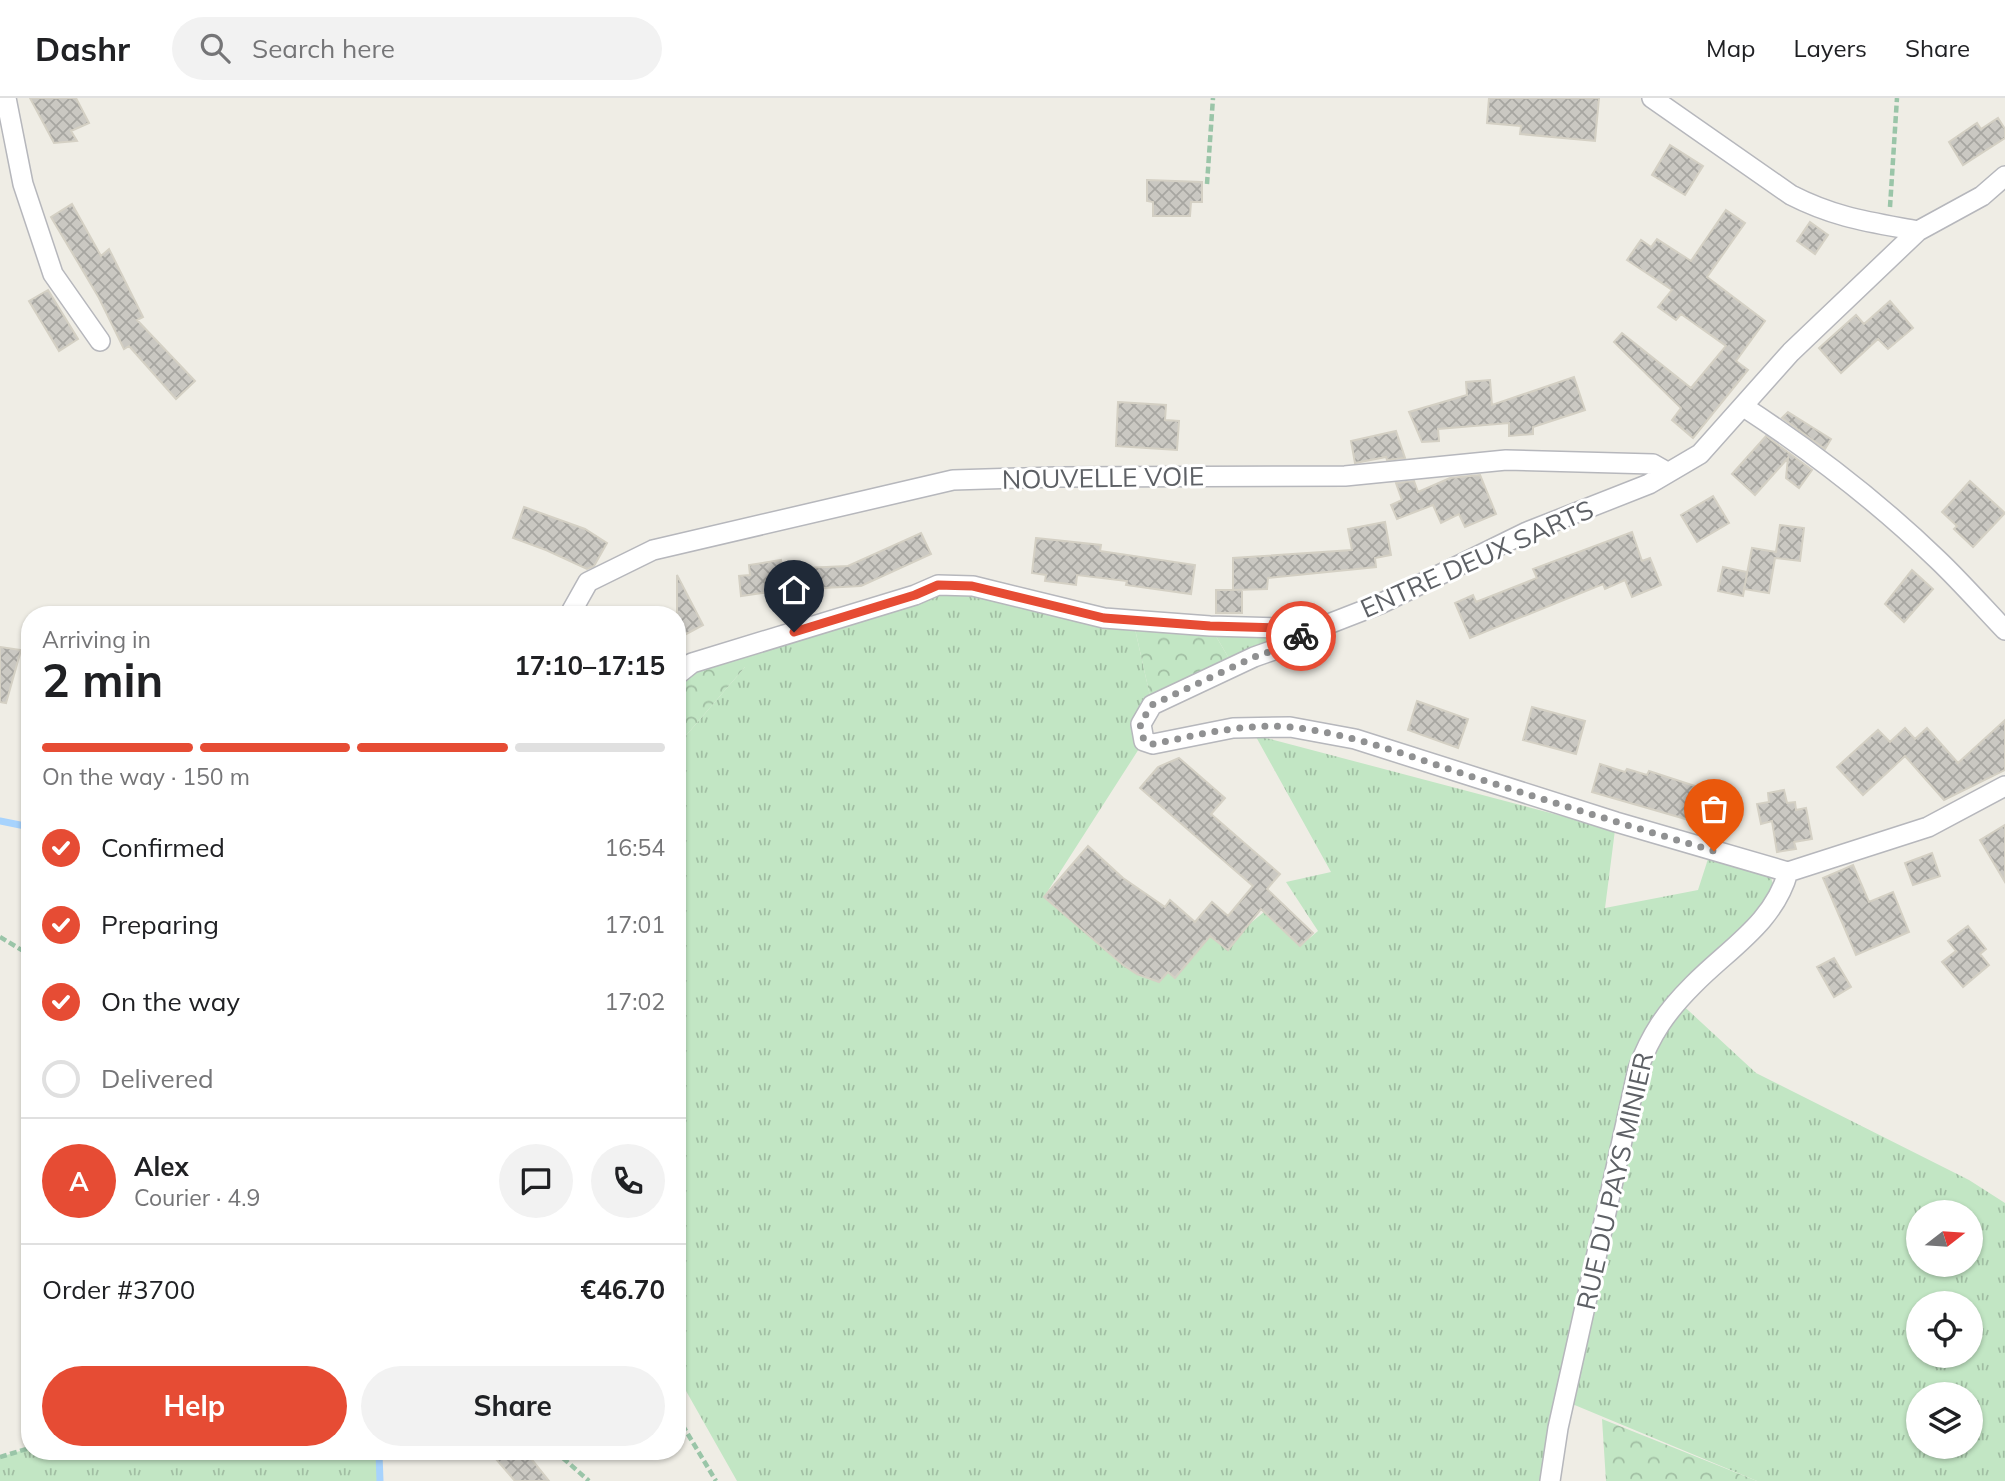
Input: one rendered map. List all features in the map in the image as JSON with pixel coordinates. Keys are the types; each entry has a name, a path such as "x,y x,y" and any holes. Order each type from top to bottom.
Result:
{"street":[{"path":"6,98 23,184 53,274 100,341"},
{"path":"1652,98 1791,195 1816,208 1845,218 1918,231"},
{"name":"ENTRE DEUX SARTS","path":"1788,872 1616,822 1355,739 1290,727 1233,728 1153,744 1144,741 1140,724 1152,705 1254,657 1289,645 1308,632 1380,604 1527,532 1649,484 1700,454 1791,352 1918,231 1982,196 2005,177"},
{"path":"1744,407 1798,443 1864,494 1938,560 2005,630"},
{"name":"NOUVELLE VOIE","path":"574,606 588,582 653,550 953,480 1345,476 1506,460 1653,464 1667,472"},
{"path":"686,668 692,663 915,595 938,585 972,586 1104,618 1308,632"},
{"path":"1788,872 1928,827 2005,786"},
{"name":"RUE DU PAYS MINIER","path":"1550,1481 1558,1427 1638,1069 1650,1038 1681,997 1763,920 1783,889 1788,872"}],"path":[{"path":"1207,184 1213,98"},
{"path":"1889,225 1896,98"},
{"path":"0,937 21,950"},
{"path":"686,1431 716,1481"},
{"path":"0,1457 21,1451"},
{"path":"565,1460 589,1481"}],"green space":[{"path":"938,585 1133,620 1152,705 1144,741 1044,897 1123,965 1137,974 1159,982 1168,972 1175,977 1210,936 1228,950 1247,926 1264,912 1300,946 1318,931 1286,882 1331,872 1255,735 1615,830 1605,908 1698,890 1708,859 1769,872 1775,890 1676,999 1756,1073 1969,1180 2005,1203 2005,1481 1757,1481 1565,1401 1550,1481 737,1481 686,1391 686,736 745,667 745,647"},
{"path":"1133,620 1210,626 1234,667 1152,705"},
{"path":"1210,626 1308,632 1234,667"},
{"path":"745,647 745,667 686,736 686,671"},
{"path":"1602,1419 1757,1481 1606,1481"},
{"path":"21,1451 21,1460 379,1460 378,1481 0,1481 0,1457"}],"building":[{"path":"30,98 76,98 89,123 71,131 77,141 54,143"},
{"path":"1489,98 1599,98 1595,141 1520,134 1521,126 1487,123"},
{"path":"1998,118 2005,129 2005,138 1963,165 1949,142 1977,123 1981,129"},
{"path":"1670,145 1703,166 1685,195 1652,175"},
{"path":"1147,180 1202,182 1202,202 1191,202 1190,216 1153,216 1153,202 1147,201"},
{"path":"72,204 101,256 109,249 143,317 137,320 195,381 176,399 129,346 124,349 99,298 51,217"},
{"path":"1726,210 1745,223 1707,277 1765,321 1736,361 1748,370 1693,438 1672,420 1681,408 1614,342 1622,333 1691,388 1726,346 1681,314 1676,320 1658,307 1672,290 1627,260 1641,240 1651,247 1657,239 1691,261"},
{"path":"1810,222 1828,235 1815,254 1797,241"},
{"path":"48,290 78,339 59,351 29,301"},
{"path":"1890,301 1913,328 1888,349 1878,339 1841,373 1819,348 1856,315 1864,324"},
{"path":"1574,377 1585,410 1533,427 1533,434 1509,436 1509,423 1438,429 1439,441 1422,442 1409,412 1467,395 1466,382 1490,380 1492,405"},
{"path":"1118,402 1166,405 1165,420 1179,421 1177,450 1116,446"},
{"path":"1788,412 1831,439 1825,449 1782,418"},
{"path":"1396,431 1405,458 1387,460 1386,457 1355,463 1351,441"},
{"path":"1766,436 1812,470 1799,488 1786,478 1788,458 1755,495 1732,474"},
{"path":"1480,475 1496,514 1465,527 1459,514 1441,523 1433,505 1397,519 1391,505 1402,500 1396,483 1414,481 1418,492 1450,478"},
{"path":"1970,481 2005,513 1973,547 1954,529 1957,526 1942,512"},
{"path":"1713,496 1729,523 1697,542 1681,515"},
{"path":"524,507 585,529 607,543 594,566 587,569 513,538"},
{"path":"1385,522 1391,555 1375,558 1376,567 1268,578 1267,589 1233,590 1233,558 1352,550 1348,529"},
{"path":"1780,525 1804,528 1800,561 1775,558 1769,593 1744,589 1752,548 1776,552"},
{"path":"1632,532 1642,561 1650,558 1661,585 1632,597 1625,580 1605,589 1603,584 1470,638 1455,603 1473,595 1476,602 1537,578 1533,569"},
{"path":"921,533 931,554 861,586 785,590 741,596 739,576 750,575 749,565 781,560 782,569 848,566"},
{"path":"1036,538 1101,545 1100,551 1195,565 1191,594 1126,585 1127,581 1077,575 1076,585 1045,581 1046,575 1032,573"},
{"path":"1723,567 1747,572 1743,596 1718,591"},
{"path":"1912,570 1933,589 1904,622 1885,604"},
{"path":"677,575 703,625 686,634 686,606 677,606"},
{"path":"1216,590 1242,590 1242,613 1216,613"},
{"path":"0,647 21,650 6,703 0,702"},
{"path":"1417,701 1468,719 1458,748 1408,730"},
{"path":"1532,707 1585,721 1576,754 1523,740"},
{"path":"2005,720 2005,770 1944,800 1905,756 1863,795 1837,767 1878,730 1890,742 1905,728 1915,739 1927,728 1958,763"},
{"path":"1179,758 1225,798 1211,814 1280,874 1267,889 1313,933 1300,946 1261,909 1228,950 1210,936 1175,978 1168,972 1159,982 1137,974 1123,965 1044,897 1088,846 1123,878 1165,907 1170,900 1195,922 1212,902 1228,916 1253,886 1140,788 1158,767"},
{"path":"1600,764 1625,772 1627,769 1647,775 1649,771 1701,788 1719,796 1717,808 1703,824 1592,792"},
{"path":"1784,790 1787,803 1795,802 1796,810 1806,808 1812,839 1794,842 1796,849 1777,852 1772,821 1761,824 1757,804 1769,802 1768,793"},
{"path":"2005,825 2005,882 1980,840"},
{"path":"1932,853 1940,876 1913,885 1905,863"},
{"path":"1853,865 1869,902 1893,892 1909,932 1856,955 1823,878"},
{"path":"1968,926 1986,949 1980,954 1989,965 1963,987 1942,962 1956,951 1948,941"},
{"path":"1834,958 1851,987 1834,997 1817,967"},
{"path":"497,1460 532,1460 549,1481 515,1481"}],"waterway":[{"path":"0,821 21,825"},
{"path":"379,1460 380,1481"}],"way so far":[{"path":"1301,636 1289,645 1254,657 1152,705 1140,724 1144,741 1153,744 1233,728 1270,727 1290,727 1355,739 1714,851"}],"route":[{"path":"794,632 915,595 938,585 972,586 1104,618 1308,632 1301,636"}]}
